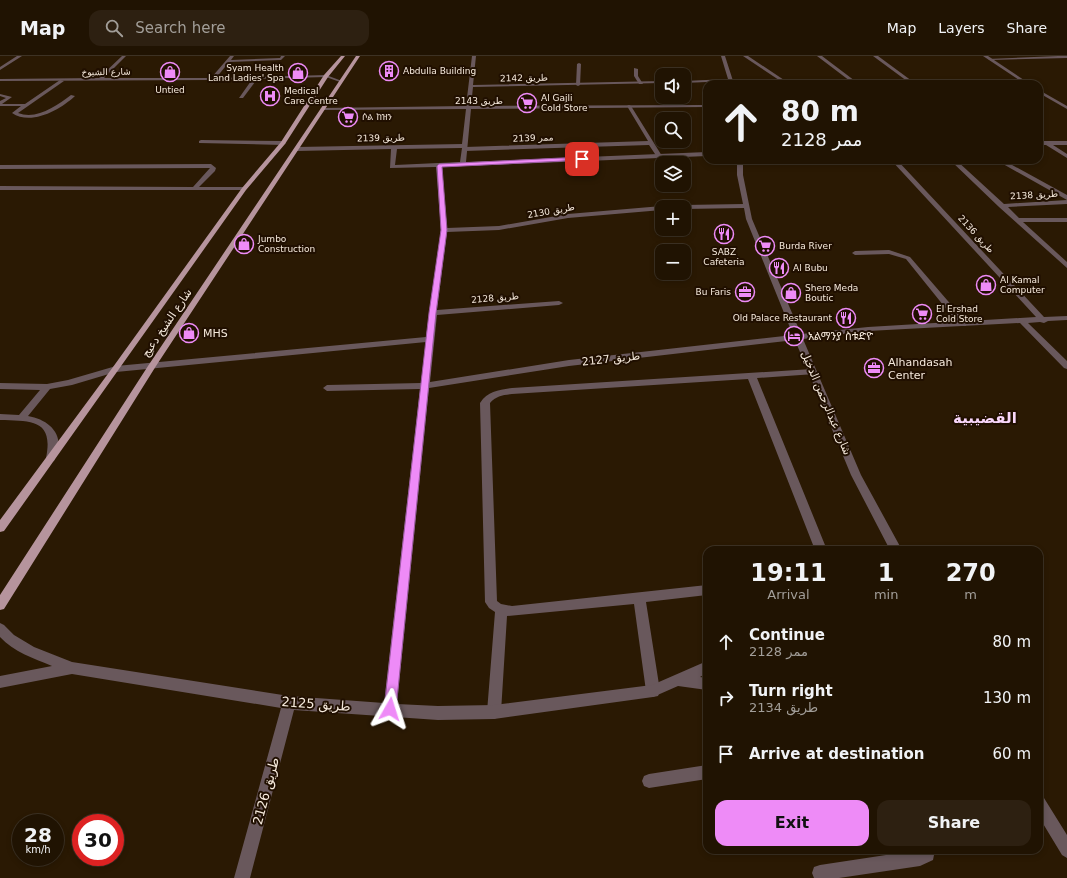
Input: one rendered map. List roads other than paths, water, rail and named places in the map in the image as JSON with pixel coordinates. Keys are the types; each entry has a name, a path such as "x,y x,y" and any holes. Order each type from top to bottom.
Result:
{"main road":[{"name":"شارع الشيخ دعيج","path":"0,528 116,369 244,189 282,143 321,81 343,56"},
{"name":"شارع الشيخ دعيج","path":"0,605 152,366 298,148 340,79 358,56"}],"street":[{"path":"0,69 20,56"},
{"path":"100,80 124,56"},
{"path":"212,79 231,58 281,59 283,56"},
{"path":"463,164 474,56"},
{"path":"723,56 730,80"},
{"path":"745,56 782,80"},
{"path":"819,56 852,80"},
{"path":"875,56 908,80"},
{"path":"984,56 1027,80"},
{"path":"995,56 1027,80"},
{"path":"990,59 1067,57"},
{"path":"578,85 579,64"},
{"path":"636,69 636,76 641,83"},
{"name":"شارع الشيوخ","path":"212,79 302,83"},
{"name":"شارع الشيوخ","path":"0,80 62,81 212,79 321,81 340,79"},
{"path":"62,81 14,113 34,116 45,113 73,96"},
{"path":"241,96 253,82"},
{"name":"طريق 2142","path":"470,86 655,82"},
{"path":"691,82 703,82"},
{"path":"1043,87 1067,102"},
{"path":"1043,93 1067,108"},
{"path":"0,95 10,97 0,104"},
{"path":"0,104 24,105"},
{"path":"629,106 659,156 703,154"},
{"name":"طريق 2143","path":"322,109 703,106"},
{"path":"201,142 282,143"},
{"name":"ممر 2139","path":"465,147 650,143"},
{"path":"1046,143 1067,143"},
{"path":"1046,143 1067,156"},
{"name":"طريق 2139","path":"298,148 465,147"},
{"path":"394,148 392,167 655,156"},
{"name":"شارع عبدالرحمن الدخيل","path":"740,164 740,175 745,206 749,219 856,475 894,546"},
{"name":"طريق 2136","path":"898,164 1044,321"},
{"name":"طريق 2138","path":"956,164 1067,266"},
{"name":"طريق 2138","path":"1006,164 1067,198"},
{"path":"0,167 211,166 213,168 212,171 194,189"},
{"path":"390,709 430,339 444,230 439,166"},
{"path":"0,188 244,189"},
{"name":"طريق 2138","path":"1001,206 1067,202"},
{"path":"691,207 745,206"},
{"name":"طريق 2130","path":"444,230 499,228 582,214 655,209"},
{"path":"1018,220 1067,220"},
{"path":"855,253 889,252 908,258 963,324"},
{"name":"طريق 2128","path":"433,313 560,303"},
{"name":"طريق 2127","path":"327,388 425,386 569,363 868,330 1044,321 1067,318"},
{"path":"1023,322 1067,366"},
{"path":"0,386 47,387 69,383 116,369 430,339"},
{"path":"703,590 512,611 501,610 493,606 490,602 485,403 489,397 495,393 512,391 812,372"},
{"path":"751,375 819,546"},
{"path":"21,418 47,387"},
{"path":"0,417 36,420 47,426 54,434 55,445 51,458"},
{"path":"639,598 653,691"},
{"path":"494,712 501,610"},
{"name":"طريق 2125","path":"0,629 10,639 30,651 72,668 289,703 438,713 494,712 653,691 703,669"},
{"name":"طريق 2125","path":"0,682 72,668"},
{"path":"678,680 703,683"},
{"name":"طريق 2126","path":"242,878 289,703"},
{"path":"649,781 703,773"},
{"path":"1043,810 1067,850"},
{"path":"820,873 920,858 927,854"}],"place":[{"name":"Abdulla Building","path":"389,71"},
{"name":"Untied","path":"170,72"},
{"name":"Syam Health Land Ladies' Spa","path":"298,73"},
{"name":"Medical Care Centre","path":"270,96"},
{"name":"Al Gajli Cold Store","path":"527,103"},
{"name":"ሶል ከዝን","path":"348,117"},
{"name":"SABZ Cafeteria","path":"724,234"},
{"name":"Jumbo Construction","path":"244,244"},
{"name":"Burda River","path":"765,246"},
{"name":"Al Bubu","path":"779,268"},
{"name":"Al Kamal Computer","path":"986,285"},
{"name":"Bu Faris","path":"745,292"},
{"name":"Shero Meda Boutic","path":"791,293"},
{"name":"El Ershad Cold Store","path":"922,314"},
{"name":"Old Palace Restaurant","path":"846,318"},
{"name":"MHS","path":"189,333"},
{"name":"አልማንያ ስቱድዮ","path":"794,336"},
{"name":"Alhandasah Center","path":"874,368"}],"district":[{"name":"القضيبية","path":"985,418"}]}
